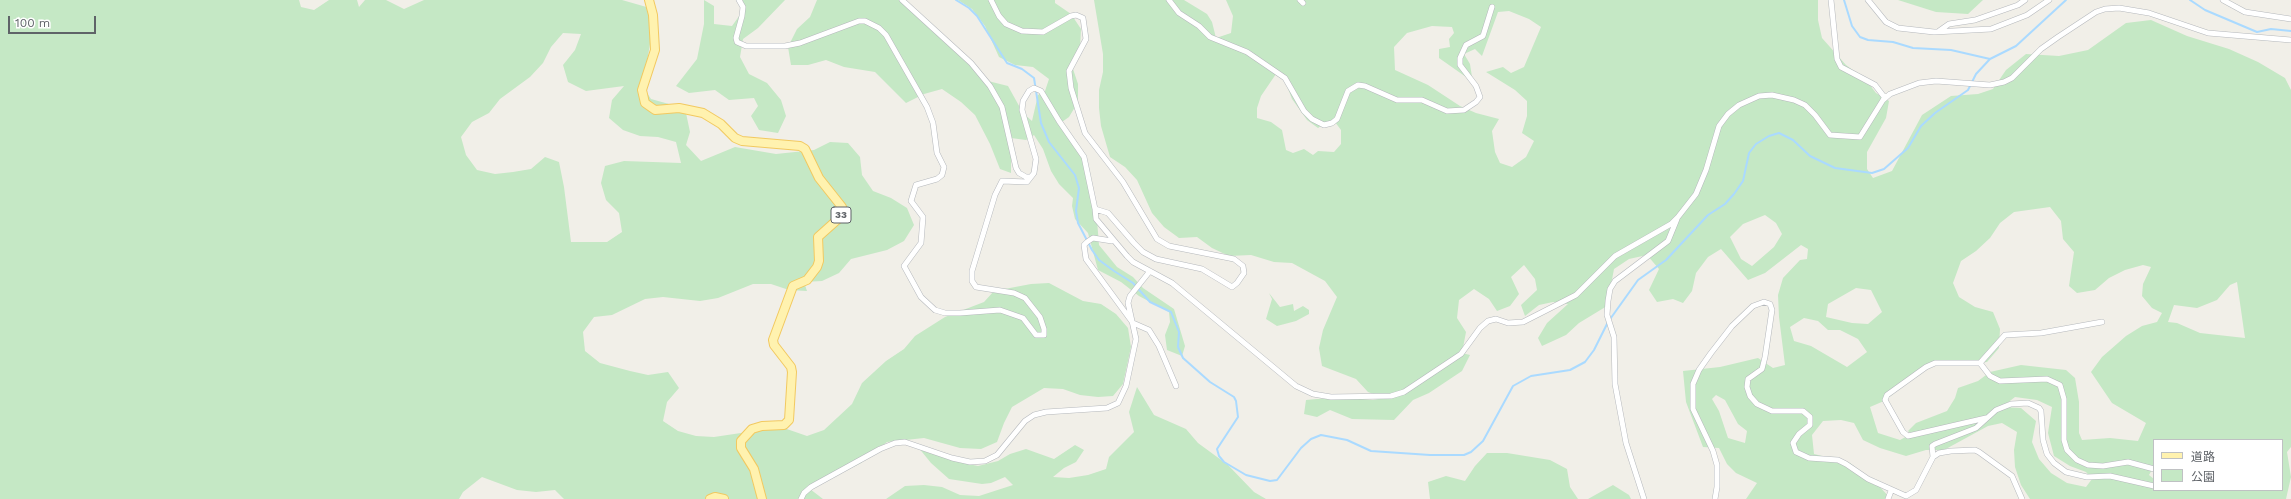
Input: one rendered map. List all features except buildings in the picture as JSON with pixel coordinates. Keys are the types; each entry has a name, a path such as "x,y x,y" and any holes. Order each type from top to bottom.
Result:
{"main road":[{"name":"33","path":"649,0 653,15 655,50 642,90 645,103 655,110 679,108 703,113 721,124 735,138 742,141 800,146 804,149 819,178 842,206 842,213 837,220 818,237 819,261 817,267 808,280 792,286 772,340 774,345 786,360 792,372 789,420 784,425 762,426 752,429 741,441 741,448 754,469 762,499"},
{"path":"710,499 715,497 724,499"}],"street":[{"path":"739,0 743,7 736,38 737,42 746,46 785,46 800,43 859,21 865,21 879,28 886,35 927,107 933,124 937,153 944,167 942,174 937,179 916,185 911,201 923,217 921,243 904,266 921,297 935,310 945,313 1000,310 1023,318 1036,335 1044,335 1040,317 1025,298 1014,293 976,287 972,281 972,272 976,256 995,196 1002,181 1027,182 1034,173 1036,159 1022,110 1023,101 1029,91 1034,88 1041,91 1059,121 1084,157 1096,209 1096,219 1112,240 1133,262 1148,273 1172,283 1296,386 1313,394 1331,397 1391,396 1404,392 1462,354 1480,328 1488,321 1496,319 1508,323 1523,322 1576,295 1615,256 1670,224 1678,217 1696,194 1706,170 1719,126 1728,114 1739,105 1759,96 1772,95 1794,100 1805,105 1815,115 1830,135 1860,137 1885,98 1890,94 1919,83 1936,80 1990,85 2012,78 2041,49 2096,12 2105,9 2118,8 2149,13 2208,33 2291,40"},
{"path":"902,0 971,64 990,86 1002,107 1016,168 1019,173 1026,177 1030,177"},
{"path":"991,0 999,16 1006,24 1022,31 1043,32 1071,16 1076,15 1083,18 1086,39 1069,70 1071,88 1085,133 1123,182 1157,239 1169,246 1234,259 1243,266 1244,273 1232,287 1202,269 1156,259 1143,252 1108,213 1096,209"},
{"path":"1169,0 1179,13 1199,26 1210,37 1247,52 1285,78 1304,111 1312,119 1324,125 1332,123 1337,119 1348,91 1358,85 1365,86 1397,100 1422,100 1447,112 1464,110 1476,102 1480,97 1476,86 1460,65 1460,58 1466,45 1483,36 1492,7"},
{"path":"1831,0 1837,59 1842,67 1874,85 1885,98"},
{"path":"1868,0 1886,22 1898,28 1938,32 1991,29 2026,15 2049,0"},
{"path":"1938,32 1949,24 1975,20 2018,5 2025,0"},
{"path":"2223,0 2245,12 2291,19"},
{"path":"1644,499 1626,443 1615,384 1614,337 1607,315 1608,301 1610,289 1615,281 1668,241 1678,217"},
{"path":"1112,240 1093,238 1084,245 1086,258 1133,323 1149,330 1159,346 1176,386"},
{"path":"801,499 812,487 880,449 895,443 905,442 952,458 970,462 984,462 997,456 1025,421 1034,415 1046,412 1107,408 1118,403 1126,386 1136,339 1133,323 1128,309 1130,296 1148,273"},
{"path":"1715,498 1717,487 1717,465 1713,451 1693,409 1693,384 1707,359 1732,326 1753,306 1764,302 1770,304 1772,317 1762,368 1748,379 1746,384 1750,396 1757,404 1772,411 1806,411 1812,422 1808,428 1796,438 1794,446 1796,452 1809,458 1842,462 1868,479 1891,491 1906,496 1914,493 1933,457 1939,453 1975,450 2012,476 2022,499"},
{"path":"1987,418 1908,436 1904,432 1885,400 1887,394 1926,367 1935,363 1980,363 2005,335 2041,332 2102,322"},
{"path":"1980,363 1990,376 2000,381 2047,379 2060,386 2064,399 2064,440 2067,450 2077,460 2088,465 2103,466 2128,462 2153,469"},
{"path":"1933,457 1932,446 1935,444 1976,428 1996,410 2011,404 2028,403 2039,408 2041,411 2043,440 2047,454 2054,463 2066,472 2087,477 2110,476 2153,486"},
{"path":"1888,499 1891,491"},
{"path":"1914,493 1918,499"}],"green space":[{"path":"0,0 299,0 301,7 314,10 329,0 357,0 359,7 365,0 386,0 404,9 424,0 622,0 650,8 653,26 647,62 641,84 651,99 669,104 686,113 690,132 686,145 701,161 735,147 776,154 814,150 830,142 848,143 860,157 862,175 873,191 891,198 907,208 914,225 904,241 887,250 851,259 839,273 822,281 804,282 807,291 789,290 771,284 753,284 718,298 700,301 663,297 645,299 612,315 594,317 583,332 585,351 600,363 630,371 648,375 668,372 679,388 667,402 663,421 678,431 696,436 714,437 781,427 807,436 824,430 852,404 862,383 886,361 904,349 915,336 945,317 984,302 994,291 1031,284 1049,283 1083,301 1101,304 1116,314 1128,328 1131,347 1123,384 1113,396 1098,397 1080,395 1063,389 1044,388 1012,407 997,442 981,449 960,448 924,438 887,442 861,463 810,489 823,499 564,499 555,490 536,492 517,490 482,477 463,492 459,499 0,499","holes":["563,33 581,34 575,50 563,65 568,82 586,91 624,86 612,100 609,118 623,130 640,136 658,137 676,142 681,163 624,161 605,166 601,183 606,200 619,213 622,232 607,242 571,242 564,187 559,162 545,157 531,169 495,174 477,170 466,155 461,137 472,122 489,113 500,99 530,77 543,63 551,47"]},
{"path":"704,0 714,6 714,24 732,26 742,12 743,0 785,0 758,28 743,39 740,57 749,74 767,83 781,100 786,116 778,133 759,130 751,116 758,106 754,98 729,100 715,90 689,93 676,86 697,59 704,24"},
{"path":"817,0 904,0 988,81 1008,86 1023,113 1032,121 1038,95 1045,91 1049,79 1033,67 1015,65 999,57 985,26 972,9 958,0 1055,0 1055,3 1071,14 1081,29 1080,49 1072,66 1078,84 1078,102 1069,117 1059,124 1088,165 1086,179 1097,220 1099,245 1117,267 1133,277 1143,288 1174,309 1185,346 1182,356 1167,350 1165,335 1170,322 1169,312 1139,296 1121,282 1098,270 1088,233 1075,219 1072,206 1073,198 1059,184 1051,171 1043,149 1034,135 1026,140 1011,138 1011,173 1000,169 990,144 975,115 961,102 942,89 924,94 906,103 875,72 844,67 826,60 808,65 791,65 788,47 797,29 810,17"},
{"path":"1094,0 1184,0 1207,14 1212,22 1216,38 1231,33 1233,16 1226,0 1818,0 1818,20 1822,38 1846,65 1866,80 1876,93 1889,101 1886,118 1867,152 1867,169 1873,178 1892,171 1922,115 1951,96 1978,94 1993,89 2006,70 2026,54 2059,56 2088,50 2126,23 2151,20 2187,36 2229,49 2258,62 2285,78 2291,90 2291,447 2287,452 2291,477 2286,499 2030,499 2021,485 2015,467 2014,450 2017,432 2002,423 1988,426 1944,450 1926,450 1906,456 1880,448 1863,440 1854,423 1841,420 1823,421 1812,435 1814,454 1850,463 1879,486 1891,499 1746,499 1757,483 1736,473 1727,464 1719,448 1703,447 1686,402 1683,371 1720,367 1758,358 1773,368 1785,365 1778,295 1783,278 1800,260 1807,259 1808,249 1801,245 1765,273 1748,280 1721,249 1708,257 1696,273 1692,291 1683,303 1673,299 1657,302 1649,290 1659,269 1647,255 1629,259 1614,269 1607,306 1579,323 1566,335 1542,346 1538,338 1547,323 1568,304 1553,302 1539,305 1525,316 1521,305 1537,290 1535,279 1524,265 1511,277 1519,294 1510,306 1497,311 1489,299 1474,289 1459,300 1457,318 1466,332 1462,353 1470,355 1462,371 1429,393 1413,400 1394,420 1352,419 1330,410 1317,417 1304,414 1306,400 1339,397 1373,400 1384,398 1368,392 1356,379 1322,366 1319,348 1323,330 1337,297 1325,281 1292,263 1274,262 1251,255 1229,256 1212,248 1197,237 1179,238 1164,227 1152,213 1137,180 1125,167 1110,157 1101,126 1099,108 1099,90 1103,72 1103,54","holes":["1509,11 1529,19 1541,27 1524,67 1511,73 1503,67 1486,72 1515,90 1527,101 1527,116 1522,133 1534,141 1526,157 1512,167 1500,163 1495,152 1492,131 1499,119 1476,113 1460,106 1428,85 1395,70 1394,47 1407,33 1432,26 1452,27 1454,33 1449,39 1450,47 1439,49 1439,58 1466,77 1472,77 1470,64 1464,54 1475,49 1482,56 1498,12","1276,74 1284,78 1292,99 1307,120 1318,128 1325,123 1335,122 1341,130 1341,144 1334,152 1318,151 1313,155 1304,149 1293,153 1286,150 1282,130 1271,122 1257,118 1257,108 1261,96","2050,207 2061,221 2063,239 2074,252 2069,286 2077,293 2095,290 2109,278 2125,270 2143,265 2151,267 2143,284 2142,296 2152,308 2162,313 2157,322 2142,326 2126,336 2102,357 2091,372 2112,403 2146,423 2138,441 2110,438 2082,440 2079,433 2079,402 2075,378 2066,370 2021,365 1990,372 1978,381 1958,388 1955,398 1947,411 1916,423 1908,431 1911,434 1900,440 1878,433 1870,407 1884,401 1933,362 1952,360 1970,364 1987,362 1999,348 2000,329 1993,312 1975,307 1959,297 1953,283 1961,261 1976,251 1990,238 2000,223 2014,212","1765,215 1776,223 1782,234 1774,247 1752,266 1741,259 1730,237 1743,224","2237,282 2245,338 2200,333 2177,323 2168,322 2174,305 2197,308 2217,300 2230,285","1856,288 1871,290 1882,312 1868,324 1852,323 1826,317 1828,304","1804,318 1818,321 1828,330 1840,330 1858,339 1867,352 1847,367 1811,346 1794,341 1790,327","1716,395 1725,400 1738,424 1747,431 1745,443 1728,438 1719,411 1712,399","2015,397 2037,400 2052,407 2048,433 2054,456 2070,466 2086,472 2092,479 2086,487 2067,483 2051,473 2039,459 2032,442 2036,421 2021,408 2002,407"]},
{"path":"1898,0 1983,0 1968,14 1936,12"},
{"path":"1269,293 1280,307 1293,304 1294,311 1303,306 1309,310 1309,314 1296,321 1277,326 1266,319 1272,299"},
{"path":"1137,387 1154,415 1186,429 1198,443 1228,465 1254,492 1266,499 886,499 905,486 924,485 942,487 960,495 979,496 1013,485 1005,477 991,483 982,484 949,479 931,463 918,447 959,462 978,466 998,461 1010,454 1026,449 1054,459 1075,445 1084,450 1076,462 1064,468 1053,477 1069,478 1088,475 1106,469 1109,457 1134,432 1129,412"},
{"path":"1487,453 1507,453 1550,460 1567,469 1570,487 1578,499 1430,499 1428,482 1446,476 1465,481 1475,466"},
{"path":"1613,485 1629,495 1631,499 1588,499"}],"waterway":[{"path":"956,0 969,8 977,16 1007,63 1022,69 1034,78 1041,123 1049,142 1075,175 1079,188 1076,211 1078,223 1099,260 1133,283 1150,302 1171,312 1179,332 1178,347 1183,358 1210,382 1234,397 1238,417 1217,449 1219,456 1224,462 1246,475 1270,481 1277,480 1301,448 1311,439 1321,435 1347,440 1371,451 1430,455 1464,455 1471,452 1483,441 1513,386 1531,376 1570,370 1585,362 1594,350 1608,322 1638,280 1666,260 1708,215 1725,204 1734,194 1743,181 1749,153 1756,144 1769,136 1779,133 1793,140 1810,156 1835,168 1872,173 1884,169 1908,148 1921,126 1935,113 1968,90 1976,74 1990,59 2016,46 2066,0"},
{"path":"1844,0 1852,26 1860,37 1868,40 1893,42 1913,48 1951,50 1990,59"},
{"path":"2190,0 2205,10 2257,32 2271,29 2291,31"}]}
